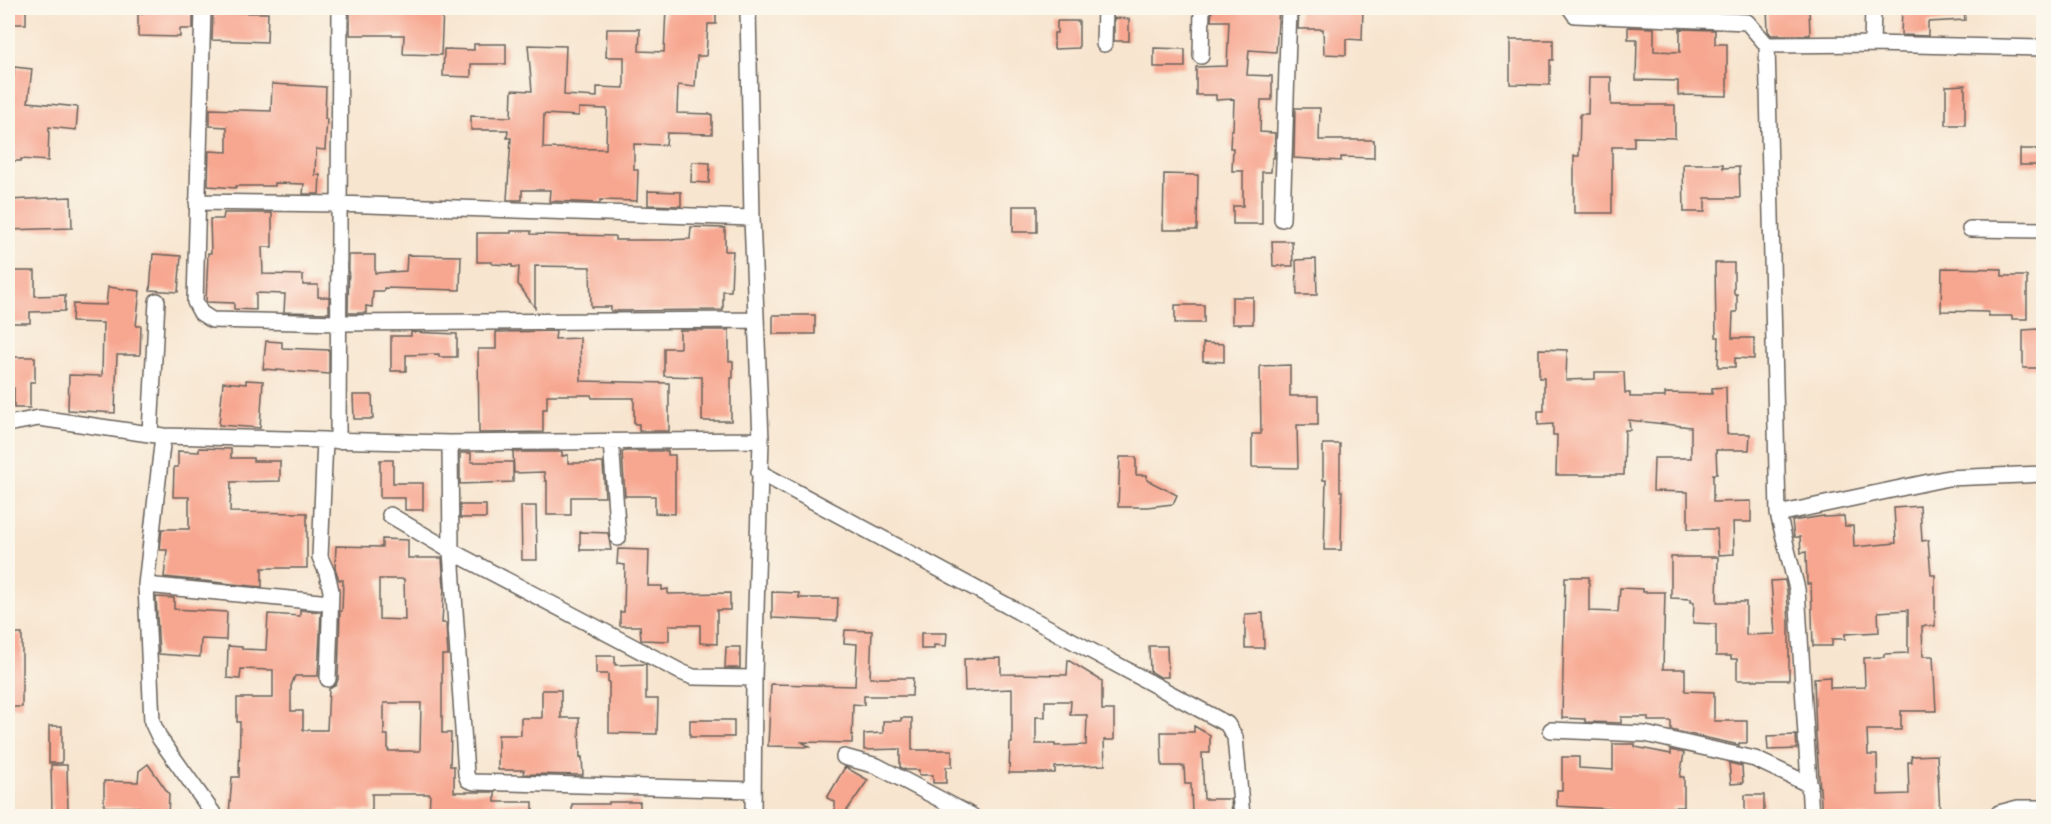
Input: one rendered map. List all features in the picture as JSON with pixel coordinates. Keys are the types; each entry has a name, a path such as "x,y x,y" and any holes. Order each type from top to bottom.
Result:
{"street":[{"path":"203,8 195,302 201,313 212,320 340,323 756,320"},
{"path":"328,679 331,591 320,557 332,441 340,323 338,204 340,8"},
{"path":"748,8 752,218 761,440 754,678 753,816"},
{"path":"1104,44 1105,8"},
{"path":"1200,56 1202,8"},
{"path":"1282,219 1289,8"},
{"path":"1570,8 1575,15 1747,22 1767,45 1778,514 1797,590 1811,816"},
{"path":"1872,44 1873,8"},
{"path":"1767,45 1872,44 2043,48"},
{"path":"197,202 338,204 752,218"},
{"path":"1970,229 2043,230"},
{"path":"157,302 156,434 146,585 152,723 160,739 215,816"},
{"path":"8,424 39,418 156,434 332,441 450,443 761,440"},
{"path":"611,441 618,538"},
{"path":"450,443 451,551 468,780 753,790"},
{"path":"759,472 1227,724 1235,737 1242,816"},
{"path":"1778,514 1948,478 2043,474"},
{"path":"390,515 451,551 681,672 693,677 754,678"},
{"path":"146,585 330,603"},
{"path":"1551,730 1645,734 1684,742 1755,759 1810,785"},
{"path":"844,757 878,766 972,816"},
{"path":"1997,816 1999,813 2018,808 2043,808"}],"building":[{"path":"8,8 26,8 26,24 8,24"},
{"path":"142,8 186,8 186,14 193,14 193,29 180,29 180,37 138,36 138,13 142,14"},
{"path":"350,8 443,8 441,55 403,54 404,35 350,35"},
{"path":"666,8 716,8 716,24 708,24 706,56 697,56 695,87 678,85 677,113 712,114 712,134 667,133 666,145 634,144 634,170 638,170 637,201 600,200 600,203 549,201 550,190 522,190 522,200 507,200 511,138 507,138 508,130 471,130 471,116 511,117 512,90 532,91 528,45 566,46 564,95 597,97 597,87 624,88 624,57 606,57 607,29 640,29 639,51 664,52","holes":["579,108 607,109 606,149 543,148 544,114 579,116"]},
{"path":"1212,8 1279,8 1276,52 1249,50 1247,75 1272,76 1272,100 1261,100 1260,132 1275,133 1271,172 1262,172 1262,224 1233,224 1233,206 1243,206 1243,171 1232,171 1233,148 1230,148 1234,99 1216,100 1216,95 1196,95 1196,67 1227,66 1229,21 1211,21"},
{"path":"1299,8 1363,8 1362,40 1346,39 1346,55 1324,54 1323,29 1298,29"},
{"path":"1767,8 1809,8 1810,35 1771,35 1768,31"},
{"path":"1902,8 1964,8 1965,20 1928,22 1928,36 1901,35"},
{"path":"213,12 268,13 267,42 212,40"},
{"path":"1114,18 1129,19 1129,41 1114,41"},
{"path":"1057,21 1079,21 1079,48 1054,49"},
{"path":"1628,27 1654,28 1654,51 1680,52 1680,29 1715,30 1715,44 1727,44 1727,96 1678,95 1678,81 1636,80 1637,39 1628,39"},
{"path":"1510,40 1553,40 1550,85 1510,84"},
{"path":"474,44 506,44 506,64 471,64 471,77 443,76 444,49 474,50"},
{"path":"1154,48 1185,49 1185,67 1154,67"},
{"path":"14,67 32,69 28,102 78,107 76,130 49,127 48,161 21,159 21,161 8,161 8,131 10,131"},
{"path":"1589,77 1611,77 1611,105 1675,105 1675,138 1634,137 1634,147 1612,147 1612,213 1574,213 1574,156 1579,156 1580,114 1588,114"},
{"path":"272,84 326,87 325,150 316,149 315,175 320,175 319,194 303,194 304,184 275,183 275,186 236,186 236,188 208,186 209,151 227,152 227,127 210,126 210,109 271,111"},
{"path":"1965,85 1965,125 1946,125 1946,86"},
{"path":"1295,108 1320,108 1319,140 1374,140 1374,158 1341,157 1341,161 1294,158"},
{"path":"2020,149 2043,149 2043,165 2020,165"},
{"path":"692,162 710,163 709,183 691,182"},
{"path":"1683,164 1723,164 1723,168 1739,167 1740,198 1705,198 1705,212 1684,212"},
{"path":"1164,174 1198,175 1197,230 1163,230"},
{"path":"648,191 681,192 681,206 648,205"},
{"path":"71,197 72,228 8,230 8,200"},
{"path":"1013,206 1037,206 1037,232 1013,232"},
{"path":"224,213 272,213 272,247 262,247 263,274 303,275 303,285 318,285 318,297 329,297 329,313 284,312 285,294 256,293 256,310 234,309 234,303 206,302 208,253 211,253 210,219 223,219"},
{"path":"691,227 725,228 725,251 733,251 731,291 723,291 723,310 611,311 611,307 591,307 590,267 535,266 535,308 518,284 519,267 477,262 477,233 531,231 531,234 615,236 615,240 665,240 690,239"},
{"path":"1272,241 1292,241 1293,266 1273,266"},
{"path":"153,254 181,256 178,292 150,290"},
{"path":"349,255 375,255 375,273 406,271 407,255 461,256 460,290 384,288 384,291 373,291 372,307 366,306 366,313 348,313"},
{"path":"1316,259 1317,295 1297,295 1296,260"},
{"path":"1715,263 1734,263 1734,294 1737,294 1737,312 1733,312 1732,338 1754,338 1754,359 1735,358 1735,367 1718,367 1719,337 1716,337"},
{"path":"1942,268 2002,269 2002,276 2027,276 2027,319 2012,319 2012,316 1988,316 1988,312 1941,311"},
{"path":"8,271 35,271 35,296 65,295 65,311 30,312 30,323 8,323"},
{"path":"108,287 140,291 136,326 141,326 140,355 117,355 115,413 68,410 69,375 102,376 103,323 72,322 73,304 106,305"},
{"path":"1232,297 1253,297 1253,324 1232,324"},
{"path":"1175,305 1204,305 1204,323 1175,323"},
{"path":"773,315 815,315 815,334 773,334"},
{"path":"2039,329 2040,368 2023,368 2023,330"},
{"path":"680,330 729,330 729,361 733,361 731,421 702,421 702,377 664,376 664,348 680,348"},
{"path":"556,331 555,339 580,338 581,381 669,383 669,431 639,431 639,424 634,424 634,398 547,395 547,409 543,409 543,432 479,433 478,349 496,349 496,332"},
{"path":"411,332 457,334 457,357 439,357 439,354 406,355 406,371 391,371 391,336 411,336"},
{"path":"266,341 282,342 282,348 329,350 329,374 263,369"},
{"path":"1203,343 1224,344 1224,362 1203,361"},
{"path":"1539,349 1567,350 1566,380 1595,379 1595,372 1624,372 1625,393 1630,393 1630,397 1665,397 1665,393 1712,394 1712,388 1726,387 1727,434 1750,434 1749,450 1716,450 1717,474 1713,474 1713,502 1751,501 1751,522 1733,522 1734,554 1718,555 1717,529 1688,529 1688,492 1653,491 1654,458 1691,458 1691,427 1629,420 1630,430 1625,430 1624,475 1556,475 1557,435 1553,435 1553,424 1538,425 1538,411 1544,411 1544,378 1539,378"},
{"path":"9,357 35,357 35,382 30,382 30,408 14,408 14,388 9,388"},
{"path":"1290,365 1290,396 1318,396 1318,425 1297,425 1298,468 1252,467 1252,434 1261,434 1260,366"},
{"path":"246,380 263,381 260,428 219,425 223,382 246,384"},
{"path":"353,395 372,395 373,419 354,419"},
{"path":"1323,444 1340,444 1341,550 1324,550 1326,480 1323,480"},
{"path":"199,448 231,449 231,458 280,461 280,481 231,482 230,512 307,513 307,568 262,568 262,587 164,577 167,550 160,550 162,529 189,529 189,497 173,497 174,467 178,467 178,451 199,452"},
{"path":"668,451 668,455 675,455 675,514 655,513 655,496 625,496 622,452"},
{"path":"513,452 562,452 562,456 568,455 568,463 603,463 605,497 571,497 571,515 547,515 547,481 545,481 544,472 514,473"},
{"path":"460,453 471,453 471,462 513,462 513,482 460,484"},
{"path":"1120,457 1136,457 1136,475 1147,475 1147,480 1177,495 1173,504 1118,507"},
{"path":"380,460 393,460 393,483 423,483 423,510 405,510 405,498 380,498"},
{"path":"460,505 486,505 486,518 460,518"},
{"path":"521,506 536,506 537,560 522,560"},
{"path":"1920,506 1922,541 1928,540 1931,575 1935,575 1935,626 1922,626 1923,656 1933,656 1936,711 1901,711 1901,730 1867,730 1868,755 1877,755 1878,795 1909,794 1908,762 1912,762 1911,756 1937,755 1940,814 1822,816 1814,678 1830,677 1830,688 1865,687 1864,658 1908,653 1908,610 1878,612 1879,632 1845,634 1845,639 1832,639 1832,646 1813,646 1811,584 1807,584 1806,552 1801,553 1800,537 1794,537 1792,521 1824,516 1844,516 1845,526 1853,526 1854,547 1896,543 1894,508"},
{"path":"580,532 608,533 611,550 580,550"},
{"path":"382,539 408,540 408,558 442,558 444,587 442,623 446,623 448,655 442,655 442,733 451,733 450,766 454,766 454,792 495,792 495,802 533,802 533,816 429,816 430,794 372,794 372,811 337,811 338,816 229,815 232,777 239,777 240,722 237,722 237,698 273,698 273,670 241,669 240,679 227,678 228,646 266,650 268,614 300,616 300,610 321,612 318,676 295,676 291,686 291,711 303,711 303,730 327,730 329,689 336,685 338,679 340,611 342,611 343,580 339,580 335,568 336,546 382,547","holes":["379,579 404,579 405,620 379,619","384,703 421,703 420,751 388,751 388,735 384,735"]},
{"path":"618,549 649,550 648,586 662,586 662,590 668,589 668,594 730,593 730,610 717,610 717,644 700,643 700,625 669,625 669,641 641,640 640,626 620,626 620,612 624,612 625,565 617,564"},
{"path":"1671,557 1718,557 1717,602 1746,602 1746,635 1775,634 1771,581 1785,580 1789,624 1789,680 1737,680 1737,659 1731,659 1731,656 1716,656 1716,624 1693,623 1694,602 1691,602 1691,599 1671,598"},
{"path":"1565,577 1589,577 1589,611 1618,612 1620,588 1643,589 1643,592 1665,592 1663,669 1685,669 1685,691 1714,692 1714,721 1747,721 1747,743 1739,743 1739,745 1671,730 1671,721 1648,721 1648,717 1621,717 1621,723 1585,722 1585,719 1562,718"},
{"path":"772,592 799,593 799,598 838,598 837,621 772,618"},
{"path":"156,597 174,598 174,609 227,612 226,640 201,639 200,657 159,654"},
{"path":"1263,613 1264,648 1245,648 1245,614"},
{"path":"845,630 872,631 870,678 913,678 912,696 864,696 864,705 853,704 852,743 802,742 810,747 768,746 771,684 855,686 857,644 844,643"},
{"path":"921,633 947,633 946,646 934,645 934,649 921,649"},
{"path":"8,634 22,634 22,707 8,707"},
{"path":"1149,646 1167,646 1168,677 1160,677 1150,671"},
{"path":"726,647 740,647 740,668 725,668"},
{"path":"596,656 615,656 615,665 646,664 646,699 658,699 657,734 609,733 608,674 596,674"},
{"path":"1001,658 1001,674 1067,675 1068,660 1102,681 1102,710 1114,710 1114,740 1104,740 1105,765 1055,767 1055,773 1009,773 1010,743 1012,743 1012,689 965,691 964,659","holes":["1045,701 1071,701 1070,715 1087,715 1086,745 1036,744 1036,717 1045,717"]},
{"path":"542,690 561,690 561,718 579,718 580,758 582,757 583,775 523,774 524,770 498,770 498,735 521,735 521,718 542,718"},
{"path":"901,718 912,718 912,750 952,750 952,767 946,767 946,783 933,783 933,775 919,775 919,770 906,770 900,767 900,749 864,750 864,734 883,733 883,721 901,721"},
{"path":"690,720 734,720 734,737 690,737"},
{"path":"49,726 62,726 62,763 49,763"},
{"path":"1194,726 1210,735 1210,753 1202,753 1204,799 1231,799 1232,816 1192,816 1191,784 1185,784 1184,766 1162,766 1161,732 1194,732"},
{"path":"1796,735 1797,749 1768,750 1767,736"},
{"path":"1613,744 1635,744 1635,747 1671,754 1671,750 1684,753 1680,777 1684,777 1684,807 1673,807 1673,816 1659,816 1659,813 1611,814 1611,809 1557,806 1557,790 1562,790 1562,757 1579,757 1579,768 1613,770"},
{"path":"1729,763 1742,766 1743,783 1731,784"},
{"path":"148,764 169,794 168,816 139,816 139,807 104,807 104,781 138,782 139,771"},
{"path":"51,765 67,765 68,813 52,814"},
{"path":"845,767 868,780 843,816 835,816 835,802 827,798"},
{"path":"1745,795 1764,795 1764,812 1759,812 1759,816 1745,816"},
{"path":"609,802 640,802 640,816 572,816 572,804 609,804"}]}
